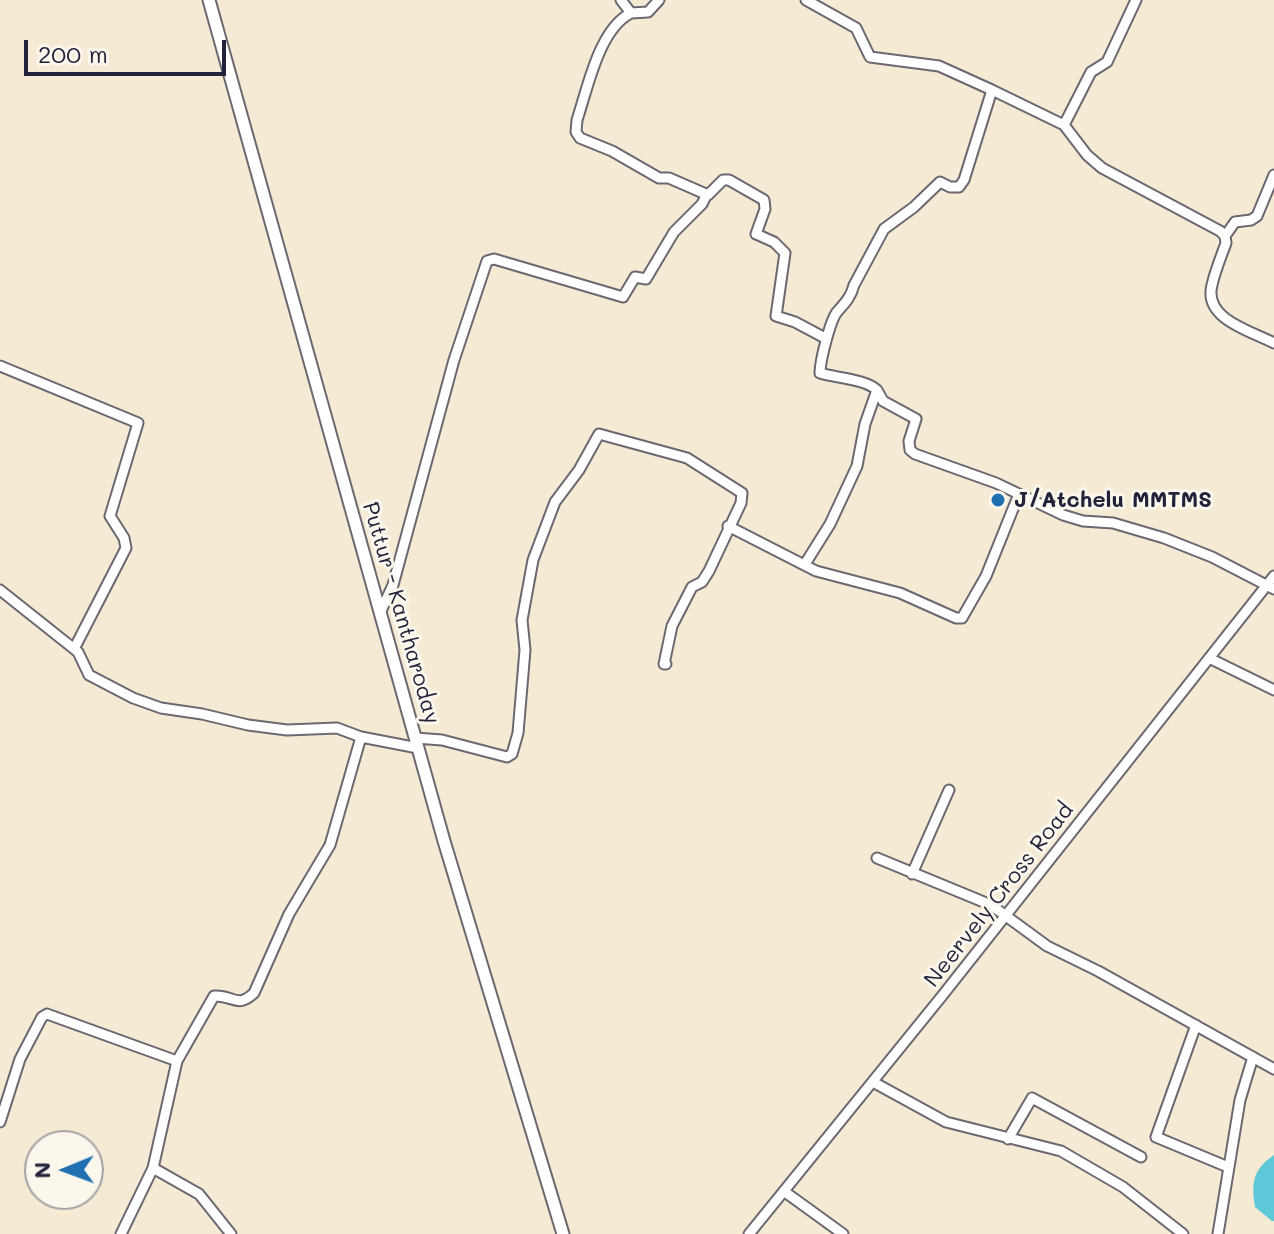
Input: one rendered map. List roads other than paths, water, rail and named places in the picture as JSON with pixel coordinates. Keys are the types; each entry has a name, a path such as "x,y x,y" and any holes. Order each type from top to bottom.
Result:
{"main road":[{"name":"Puttur - Kantharoday","path":"209,0 416,743 563,1234"}],"street":[{"path":"621,0 631,13"},
{"path":"659,0 648,12 631,13 613,26 604,42 577,120 576,132 580,138 612,151 659,178 669,178 707,194 712,194 723,180 729,180 764,200 765,209 756,234 774,242 785,253 776,316 825,338"},
{"path":"806,0 856,28 870,57 939,66 1064,125 1087,155 1102,168 1220,231 1226,243 1211,288 1211,302 1220,314 1235,325 1274,343"},
{"path":"1064,125 1091,72 1107,62 1136,0"},
{"path":"992,90 964,180 959,187 940,182 935,184 914,207 884,229 854,285 852,295 836,314 831,332 825,338 820,373 872,385 883,401 916,419 909,441 910,450 915,454 1083,521 1113,523 1164,538 1212,557 1270,588"},
{"path":"1225,236 1235,222 1257,216 1274,175"},
{"path":"380,613 393,585 454,360 487,261 494,259 623,297 635,277 646,279 674,232 702,204 707,194"},
{"path":"0,366 138,423 110,516 124,538 126,548 74,649"},
{"path":"805,564 830,524 857,466 865,424 877,390"},
{"path":"0,590 74,649 89,675 133,698 161,708 287,730 337,728 361,737 416,743 442,740 507,757 512,754 518,733 525,650 522,620 533,560 555,502 579,470 599,434 687,458 742,493 741,503 709,571 702,582 692,587 672,626 666,664"},
{"path":"728,526 816,571 900,593 962,618 986,576 1019,494"},
{"name":"Neervely Cross Road","path":"751,1234 1209,658 1270,588 1274,576"},
{"path":"1209,658 1274,690"},
{"path":"121,1234 153,1168 177,1061 214,996 239,1002 246,1001 254,993 289,914 330,845 361,737"},
{"path":"912,874 949,790"},
{"path":"877,858 991,905 1047,946 1274,1069"},
{"path":"0,1122 20,1059 42,1017 47,1014 177,1061"},
{"path":"1196,1025 1156,1137 1228,1167"},
{"path":"1218,1234 1240,1100 1253,1057"},
{"path":"873,1082 946,1122 1061,1151 1123,1187 1183,1234"},
{"path":"1008,1139 1032,1098 1141,1157"},
{"path":"153,1168 199,1194 231,1234"},
{"path":"785,1192 843,1234"}],"water":[{"path":"1274,1155 1272,1221 1255,1207 1253,1191 1258,1171"}],"place":[{"name":"J/Atchelu MMTMS","path":"998,500"}]}
